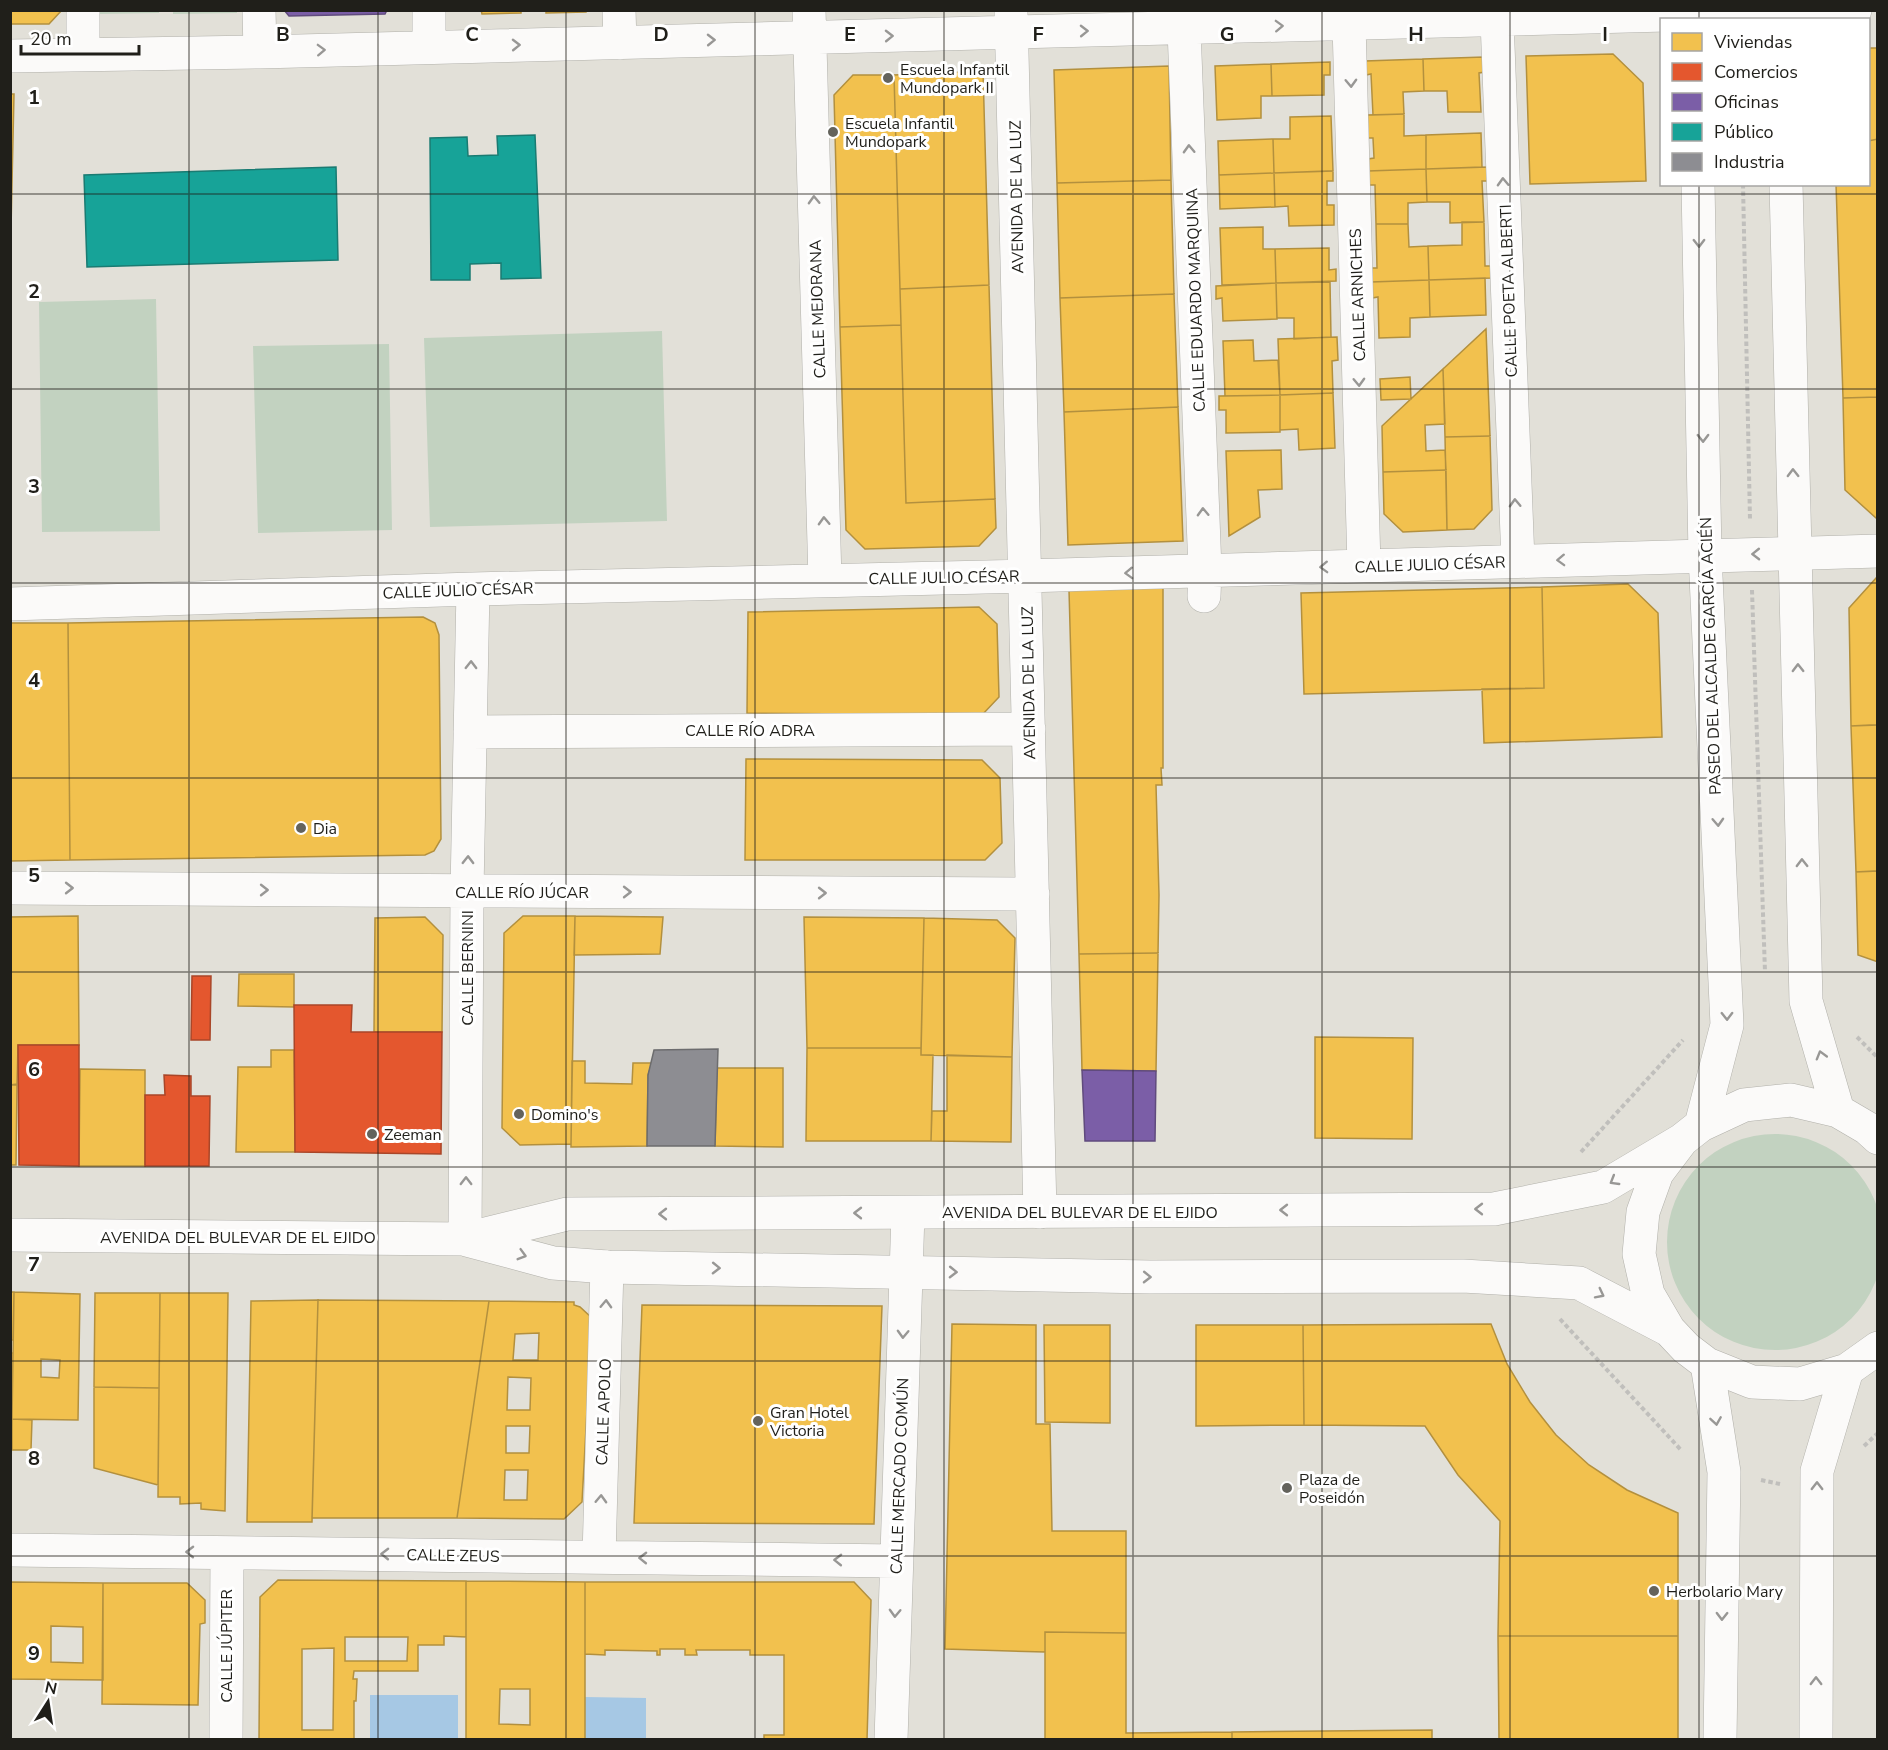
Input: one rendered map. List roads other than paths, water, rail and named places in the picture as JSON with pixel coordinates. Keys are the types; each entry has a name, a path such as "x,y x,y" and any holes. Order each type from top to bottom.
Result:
{"street":[{"path":"83,10 83,54"},
{"path":"259,10 260,52"},
{"path":"429,10 429,47"},
{"path":"619,10 620,43"},
{"path":"10,56 620,43 809,24 1011,22 1184,29 1782,14 1855,10"},
{"name":"CALLE POETA ALBERTI","path":"1497,20 1518,561"},
{"name":"AVENIDA DE LA LUZ","path":"1011,22 1040,1212"},
{"name":"CALLE MEJORANA","path":"809,24 825,580"},
{"name":"CALLE ARNICHES","path":"1349,24 1364,566"},
{"name":"CALLE EDUARDO MARQUINA","path":"1184,29 1205,583"},
{"name":"PASEO DEL ALCALDE GARCÍA ACIÉN","path":"1692,1133 1727,1025 1705,555 1698,186"},
{"path":"1786,186 1806,1001 1838,1111"},
{"name":"CALLE JULIO CÉSAR","path":"10,604 472,589 1025,576 1205,583 1364,566 1878,551"},
{"name":"CALLE BERNINI","path":"465,1239 472,589"},
{"name":"CALLE RÍO ADRA","path":"470,732 1029,729"},
{"name":"CALLE RÍO JÚCAR","path":"10,888 1033,894"},
{"name":"AVENIDA DEL BULEVAR DE EL EJIDO","path":"10,1235 465,1239 567,1214 1494,1209 1603,1187 1692,1133 1744,1105 1791,1100 1838,1111 1867,1128 1878,1138"},
{"path":"1692,1133 1657,1173 1642,1212 1639,1254 1648,1294 1669,1330 1686,1348 1707,1364 1752,1382 1800,1384 1847,1370 1878,1348"},
{"name":"CALLE MERCADO COMÚN","path":"891,1740 908,1213"},
{"name":"AVENIDA DEL BULEVAR DE EL EJIDO","path":"465,1239 553,1263 607,1267 1149,1277 1463,1276 1579,1283 1669,1330"},
{"name":"CALLE APOLO","path":"599,1557 607,1267"},
{"path":"1707,1364 1724,1472 1720,1740"},
{"path":"1816,1740 1817,1471 1847,1370"},
{"name":"CALLE ZEUS","path":"10,1550 896,1561"},
{"name":"CALLE JÚPITER","path":"226,1740 227,1552"}],"water":[{"path":"370,1695 458,1695 458,1739 370,1739"},
{"path":"585,1697 646,1698 646,1739 585,1740"}],"place":[{"name":"Escuela Infantil Mundopark II","path":"888,78"},
{"name":"Escuela Infantil Mundopark","path":"833,132"},
{"name":"Dia","path":"301,828"},
{"name":"Domino's","path":"519,1114"},
{"name":"Zeeman","path":"372,1134"},
{"name":"Gran Hotel Victoria","path":"758,1421"},
{"name":"Plaza de Poseidón","path":"1287,1488"},
{"name":"Herbolario Mary","path":"1654,1591"}]}
